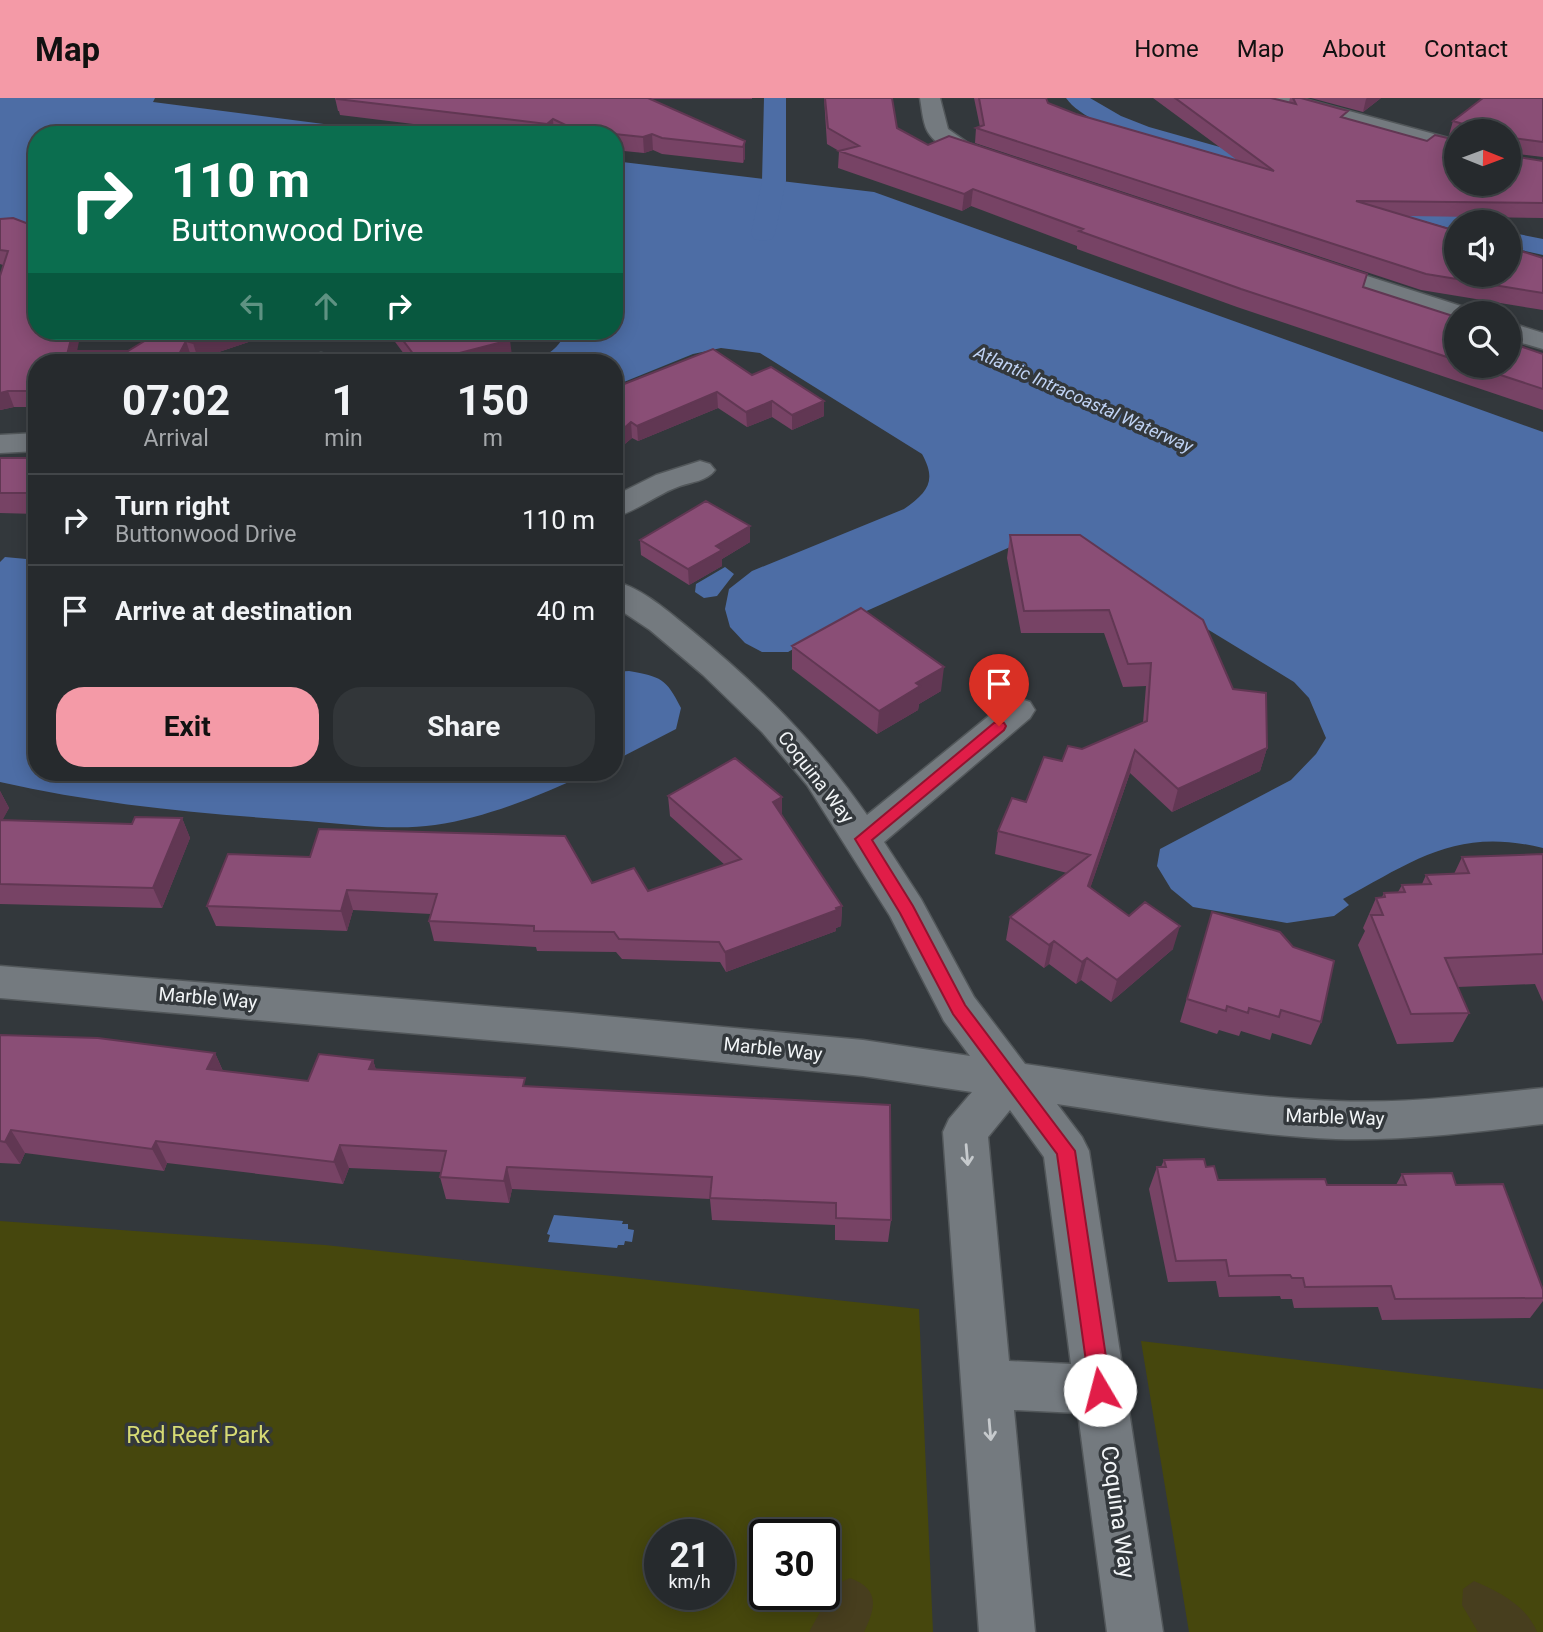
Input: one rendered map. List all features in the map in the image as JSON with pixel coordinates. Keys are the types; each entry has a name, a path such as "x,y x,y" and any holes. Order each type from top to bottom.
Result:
{"street":[{"path":"930,98 934,124 947,141 1012,166"},
{"path":"1278,98 1444,144"},
{"path":"1287,257 1444,308"},
{"path":"1521,334 1543,341"},
{"path":"0,444 28,442"},
{"path":"623,503 666,481 700,470"},
{"name":"Coquina Way","path":"623,597 705,659 774,724 820,776 907,910 959,1009 1066,1151 1135,1632"},
{"path":"863,839 1018,710"},
{"name":"Marble Way","path":"0,982 572,1030 863,1058 1239,1113 1338,1120 1436,1118 1543,1106"},
{"path":"1007,1632 965,1132 1010,1079"},
{"path":"986,1384 1100,1390"}],"green space":[{"name":"Red Reef Park","path":"0,1221 325,1245 919,1309 933,1632 0,1632"},
{"path":"1141,1341 1543,1389 1543,1632 1189,1632"}],"sand":[{"path":"850,1578 860,1582 871,1593 873,1607 864,1632 809,1632 821,1610 840,1610 840,1583"},
{"path":"1474,1581 1519,1607 1537,1632 1478,1632 1462,1605 1463,1589"}],"water":[{"path":"0,98 155,98 153,102 339,126 28,126 28,224 0,219"},
{"name":"Atlantic Intracoastal Waterway","path":"623,162 874,192 1543,432 1543,848 1486,842 1438,851 1415,860 1343,899 1349,905 1334,916 1287,923 1193,907 1171,889 1157,866 1160,849 1291,780 1316,754 1326,738 1309,698 1294,682 1084,554 1019,543 844,621 788,652 762,652 745,643 730,627 725,609 729,589 752,571 904,509 919,497 928,485 929,472 922,454 760,353 721,348 693,354 623,382 623,354 547,354 560,342 623,340"},
{"path":"5,557 28,559 28,781 570,781 495,811 435,825 403,827 152,807 76,797 0,782 0,562"},
{"path":"725,567 734,574 717,596 704,598 695,592 696,584"},
{"path":"623,671 649,675 661,680 671,690 681,708 676,729 623,756"},
{"path":"554,1215 623,1221 622,1224 628,1224 628,1229 634,1230 632,1242 625,1241 624,1245 618,1245 617,1248 548,1242 550,1235 547,1234"}],"building":[{"path":"648,98 745,141 743,147 662,138 652,134 643,137 623,135 623,126 568,126 553,119 547,124 337,99"},
{"path":"825,98 892,98 897,128 928,145 949,136 1367,274 1363,287 1444,313 1444,356 1241,289 1079,231 1083,229 973,189 964,194 839,151 859,146 828,128"},
{"path":"979,98 1046,98 1048,103 1076,114 1274,171 1175,98 1271,98 1296,104 1293,98 1301,98 1348,111 1341,117 1427,141 1435,135 1444,137 1444,196 1521,196 1521,158 1543,161 1543,203 1356,201 1444,227 1444,277 1426,274 976,128 984,125"},
{"path":"1483,98 1543,98 1543,142 1521,139 1521,119 1456,119"},
{"path":"13,218 28,223 28,340 71,340 68,351 128,351 146,340 202,340 193,343 186,341 179,354 28,354 28,391 0,393 0,276 8,251 0,250 0,219"},
{"path":"1521,251 1543,258 1543,293 1506,287 1521,287"},
{"path":"403,340 510,340 458,354 413,354"},
{"path":"1521,346 1543,354 1543,389 1510,378 1521,378"},
{"path":"713,349 752,375 771,367 824,401 792,415 772,401 746,412 717,392 637,426 631,422 623,429 623,384"},
{"path":"0,458 28,458 28,493 0,493"},
{"path":"706,501 750,526 716,546 722,550 688,569 640,540"},
{"path":"1010,535 1080,535 1203,620 1233,689 1266,693 1267,748 1178,789 1135,750 1088,886 1129,916 1145,902 1180,926 1117,980 1087,958 1082,962 1054,941 1049,945 1010,917 1090,855 998,831 1012,798 1026,802 1044,757 1062,761 1068,746 1082,749 1147,721 1151,663 1128,664 1109,610 1024,611"},
{"path":"861,608 944,667 916,683 920,686 879,711 792,646"},
{"path":"735,758 782,797 773,802 842,906 725,952 719,942 619,939 614,932 534,931 534,926 429,921 437,894 347,890 341,911 207,906 228,854 310,857 319,829 565,836 592,883 634,868 648,891 741,859 668,796"},
{"path":"135,817 182,818 153,888 0,884 0,820 132,824"},
{"path":"1543,854 1543,954 1445,958 1469,1013 1411,1014 1371,915 1383,915 1376,898 1385,897 1384,893 1405,892 1402,885 1431,884 1426,875 1469,873 1462,857"},
{"path":"1212,912 1280,932 1293,947 1334,961 1321,1022 1281,1010 1279,1017 1249,1008 1248,1013 1227,1006 1226,1011 1187,999"},
{"path":"0,1035 98,1038 215,1053 207,1069 308,1081 319,1054 373,1060 369,1069 525,1078 523,1086 890,1105 891,1220 836,1218 836,1203 710,1198 712,1177 507,1167 504,1181 440,1177 446,1151 340,1145 334,1162 156,1141 152,1149 11,1130 5,1142 0,1141"},
{"path":"1204,1159 1206,1167 1214,1166 1218,1180 1325,1179 1327,1185 1406,1185 1402,1174 1452,1173 1456,1185 1503,1184 1543,1290 1543,1298 1395,1299 1391,1286 1305,1287 1303,1278 1292,1278 1290,1275 1229,1276 1226,1260 1176,1261 1157,1167 1166,1167 1164,1160"}],"waterway":[{"path":"763,234 774,181 775,98"},
{"path":"1077,98 1113,121 1141,132 1286,173"},
{"path":"1382,202 1444,220"},
{"path":"1521,242 1543,247"}],"route":[{"path":"999,726 863,839 907,910 959,1009 1066,1151 1100,1390"}]}
